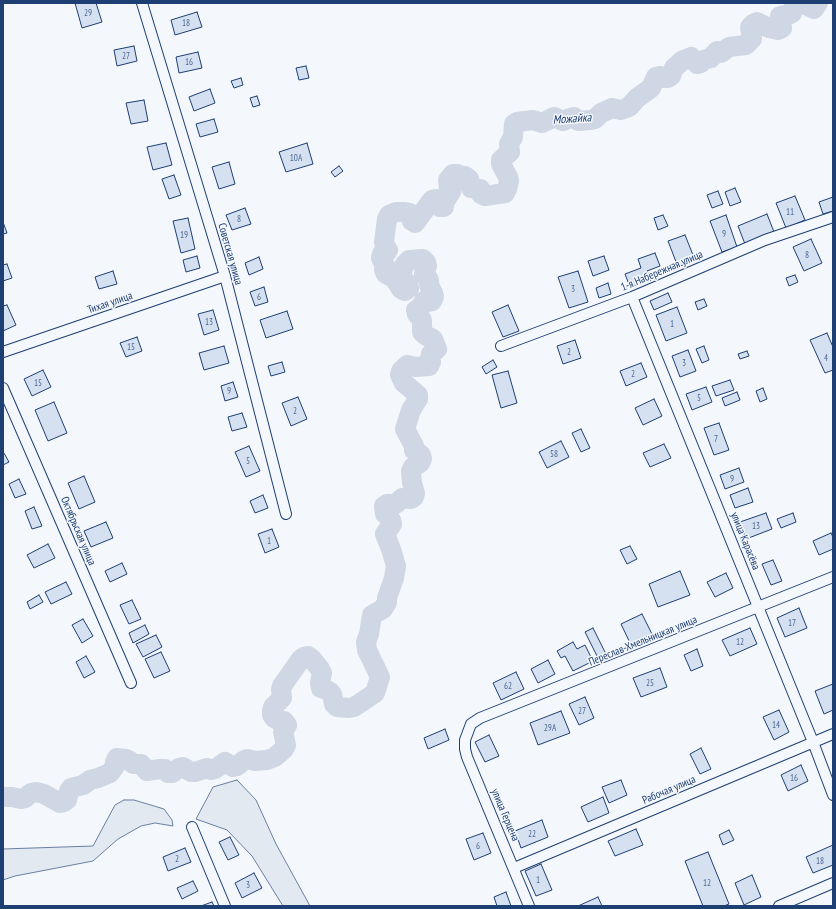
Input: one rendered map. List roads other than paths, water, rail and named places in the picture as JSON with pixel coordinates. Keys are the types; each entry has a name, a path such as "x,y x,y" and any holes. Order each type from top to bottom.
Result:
{"street":[{"name":"Советская улица","path":"142,3 225,276 286,514"},
{"name":"1-я Набережная улица","path":"501,346 632,297 765,240 833,217"},
{"name":"Тихая улица","path":"3,352 225,276"},
{"name":"улица Карасёва","path":"632,297 759,607 833,795"},
{"name":"Октябрьская улица","path":"3,388 131,683"},
{"name":"Переслав-Хмельницкая улица","path":"467,733 471,724 480,718 833,577"},
{"name":"улица Герцена","path":"467,733 465,740 467,757 529,906"},
{"name":"Рабочая улица","path":"514,868 833,734"},
{"path":"192,827 225,906"},
{"path":"778,906 833,883"}],"waterway":[{"name":"Можайка","path":"3,797 21,799 25,798 31,793 36,792 44,794 60,803 64,802 67,800 71,788 83,785 90,780 110,773 115,766 117,758 126,759 133,764 141,764 147,771 165,769 168,773 172,773 183,767 191,772 195,772 207,768 211,770 215,769 225,762 233,767 247,759 255,761 267,760 275,757 284,749 286,745 283,732 287,725 284,721 274,718 272,715 273,707 282,698 282,686 304,657 308,656 320,669 322,673 320,683 321,688 332,694 334,704 337,707 354,707 375,693 380,677 367,650 366,642 372,615 383,609 387,602 396,566 385,534 392,524 389,517 385,514 384,506 387,504 396,504 402,498 411,499 414,497 415,493 411,471 413,467 420,463 422,459 421,455 414,450 414,446 405,429 411,410 418,399 418,395 404,383 400,375 401,371 407,365 416,367 429,366 431,362 431,354 437,349 433,339 422,332 422,320 417,314 416,310 420,308 424,301 432,301 434,297 429,285 429,280 424,274 427,266 426,262 423,259 409,260 405,264 401,277 408,284 409,288 405,291 401,289 394,278 386,274 384,270 385,266 381,258 382,254 386,253 388,250 384,242 387,219 389,215 396,212 410,213 413,216 412,221 415,223 432,200 436,199 440,207 444,207 444,203 451,192 449,189 448,180 453,174 465,176 469,179 471,188 480,189 481,194 485,196 505,193 509,181 501,164 501,160 510,152 509,144 513,137 514,124 517,122 533,120 542,123 554,117 563,121 574,117 578,121 591,120 612,108 621,110 629,107 637,98 651,88 656,77 660,76 663,78 668,78 671,76 674,68 683,60 691,57 697,64 701,63 703,60 711,58 717,51 721,53 729,47 746,45 752,39 750,27 753,24 757,22 769,28 778,30 782,28 780,16 792,13 794,5 802,3 814,9 818,3"}]}
